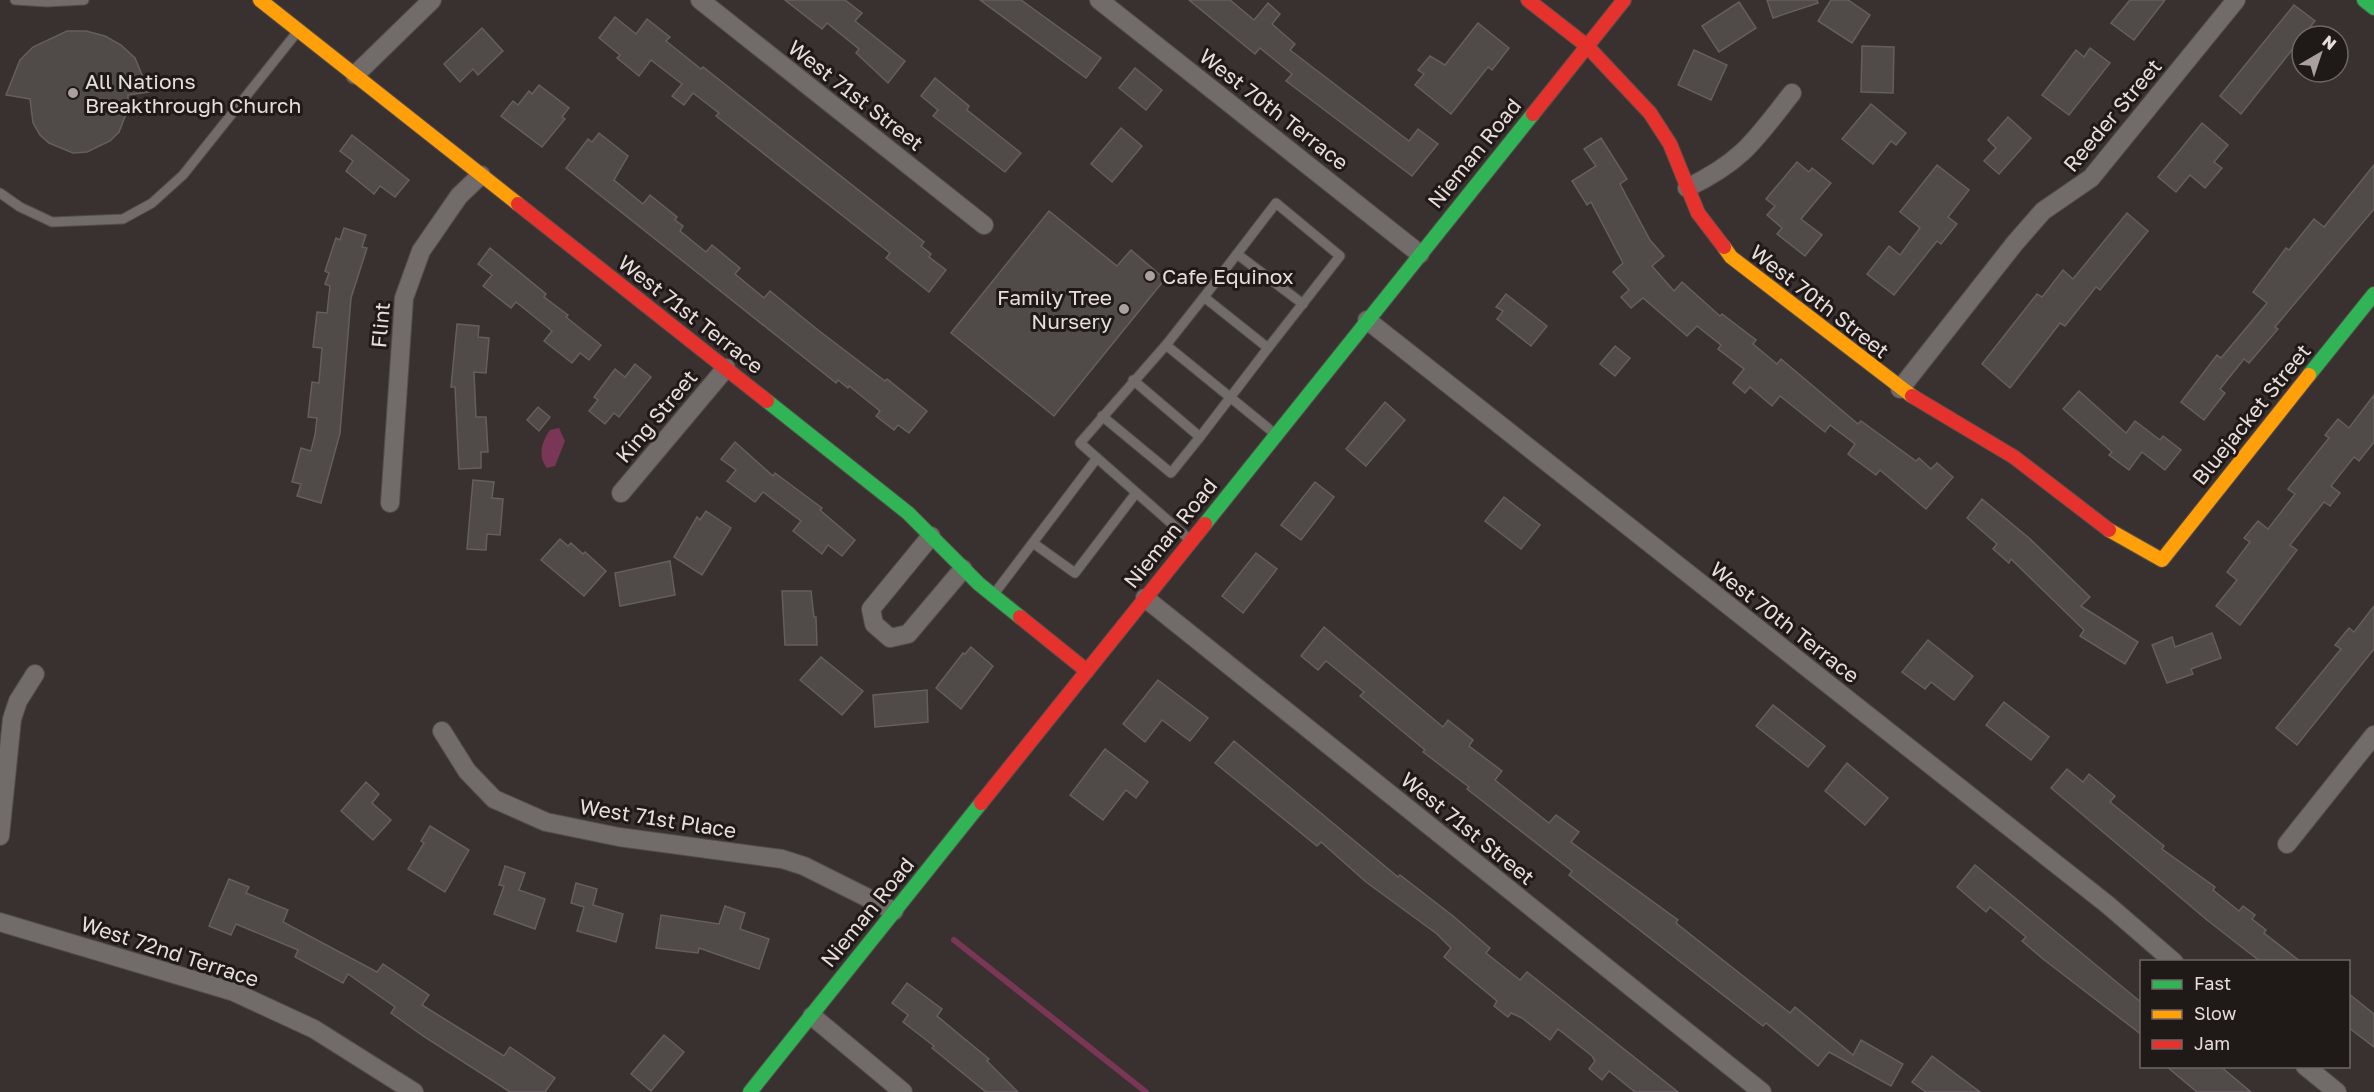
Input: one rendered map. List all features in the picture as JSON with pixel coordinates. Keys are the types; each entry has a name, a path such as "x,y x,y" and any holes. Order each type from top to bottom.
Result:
{"street":[{"name":"West 71st Terrace","path":"260,0 908,513 993,596 1087,671"},
{"path":"355,75 432,0"},
{"name":"West 71st Street","path":"700,0 984,225"},
{"name":"West 70th Terrace","path":"1099,0 1420,254"},
{"name":"West 70th Street","path":"1528,0 1587,46 1650,113 1670,144 1687,189 1707,229 1731,257 1900,389 2014,457 2108,529 2162,560"},
{"name":"Nieman Road","path":"750,1092 1624,0"},
{"name":"Reeder Street","path":"1900,389 2015,243 2043,212 2091,178 2236,0"},
{"path":"2364,0 2374,8"},
{"path":"1687,189 1717,174 1747,151 1792,93"},
{"name":"Flint","path":"390,502 404,298 427,242 459,195 481,175"},
{"name":"Bluejacket Street","path":"2162,560 2374,294"},
{"name":"West 70th Terrace","path":"1367,320 2099,898 2172,960"},
{"name":"King Street","path":"621,493 726,368"},
{"path":"931,536 871,609 873,624 890,638 909,634 963,569"},
{"name":"West 71st Street","path":"1145,598 1762,1092"},
{"path":"0,836 12,719 18,701 35,674"},
{"name":"West 71st Place","path":"442,731 467,771 494,799 546,822 619,837 782,859 814,871 894,911"},
{"path":"2287,844 2374,735"},
{"name":"West 72nd Terrace","path":"0,922 234,992 314,1029 414,1092"},
{"path":"812,1016 903,1092"},
{"path":"2307,1068 2337,1092"}],"lane":[{"path":"15,0 84,0"},
{"path":"0,193 20,207 52,222 123,219 152,203 183,175 298,30"},
{"path":"1102,416 1171,472 1340,256 1276,203 1166,345 1133,380 1102,416 1080,443 1191,541"},
{"path":"1237,254 1303,304"},
{"path":"1204,297 1268,348"},
{"path":"1166,345 1276,434"},
{"path":"1133,380 1200,437"},
{"path":"993,596 1097,458"},
{"path":"1033,543 1075,573 1136,493"}],"shaded area":[{"path":"559,428 565,441 555,466 547,468 541,454 543,444 550,430"}],"building":[{"path":"785,0 845,0 862,13 855,21 905,61 888,83 856,53 859,49 827,23 822,29"},
{"path":"980,0 1021,0 1101,58 1086,78"},
{"path":"1189,0 1230,0 1254,20 1268,3 1280,14 1272,24 1295,44 1290,50 1409,141 1418,129 1438,144 1412,176 1286,81 1292,74 1260,48 1255,54"},
{"path":"1767,0 1817,0 1818,3 1773,18"},
{"path":"1831,0 1848,0 1870,15 1852,43 1818,21"},
{"path":"2130,0 2165,0 2134,40 2111,23"},
{"path":"1739,2 1756,28 1719,52 1702,26"},
{"path":"2294,5 2315,21 2313,24 2290,24 2290,52 2241,114 2220,96"},
{"path":"615,17 636,34 647,19 670,37 666,41 701,69 703,67 924,242 921,246 931,254 929,257 946,270 929,292 886,258 890,253 716,116 719,113 693,93 684,105 672,96 682,84 651,60 639,76 617,58 620,55 599,38"},
{"path":"1478,23 1509,48 1492,70 1488,67 1451,114 1415,85 1424,74 1418,70 1430,56 1445,65"},
{"path":"482,28 503,51 478,75 473,69 460,82 444,64"},
{"name":"All Nations Breakthrough Church","path":"67,31 86,31 105,36 121,45 135,58 149,92 128,95 128,109 119,132 110,141 87,152 73,153 49,143 40,135 33,123 30,99 6,95 20,60 33,47"},
{"path":"1862,46 1894,47 1893,93 1861,92"},
{"path":"2090,48 2110,63 2069,115 2042,95 2076,50 2084,57"},
{"path":"1694,50 1727,65 1711,100 1678,85"},
{"path":"1135,68 1162,90 1146,110 1119,88"},
{"path":"935,78 969,106 967,110 1021,153 1005,172 933,116 938,110 921,96"},
{"path":"539,85 569,108 562,117 565,119 542,147 501,116 513,101 518,105 529,91 532,94"},
{"path":"1871,104 1906,133 1896,145 1891,141 1873,164 1842,139"},
{"path":"2008,117 2031,138 1999,174 1984,161 1996,148 1988,140"},
{"path":"2202,123 2228,145 2214,162 2222,168 2205,188 2190,175 2176,192 2158,177"},
{"path":"1121,128 1142,146 1112,182 1091,164"},
{"path":"599,133 628,156 614,180 643,204 650,195 677,217 675,220 683,226 680,231 706,252 712,245 740,268 735,274 764,298 770,291 818,330 885,381 887,379 927,411 909,433 898,425 894,430 876,416 880,411 849,386 848,388 838,380 836,383 566,168 588,139 592,142"},
{"path":"352,135 409,180 395,197 380,186 374,194 346,171 353,161 340,151"},
{"path":"1601,138 1627,179 1620,184 1650,240 1664,256 1652,266 1674,291 1682,282 1720,316 1722,314 1756,340 1753,344 1777,364 1781,359 1858,424 1861,421 1916,461 1919,458 1931,469 1937,463 1953,477 1926,509 1880,470 1876,475 1848,454 1855,444 1830,425 1825,432 1780,396 1772,406 1750,387 1745,393 1733,383 1744,369 1718,349 1721,345 1697,326 1687,336 1643,298 1631,308 1621,297 1629,290 1613,272 1623,263 1591,202 1587,205 1572,181 1596,166 1584,149"},
{"path":"1797,162 1809,172 1812,168 1831,183 1801,219 1822,235 1805,256 1777,234 1782,228 1767,215 1775,206 1766,199"},
{"path":"1937,165 1969,190 1948,217 1957,224 1941,244 1937,241 1894,295 1867,274 1889,246 1900,255 1920,228 1900,212"},
{"path":"2374,165 2374,209 2275,327 2278,329 2249,363 2244,359 2220,389 2225,393 2204,420 2181,402 2217,355 2221,358 2267,303 2253,292 2286,248 2289,250 2314,219 2324,227"},
{"path":"1049,211 1117,266 1131,250 1165,279 1054,416 951,333"},
{"path":"2127,213 2148,231 2100,290 2096,287 2065,326 2060,323 2010,388 1982,364 2037,294 2042,297 2063,270 2073,279"},
{"path":"344,228 366,235 362,247 367,248 351,298 340,433 321,503 297,496 301,484 292,482 301,448 311,451 315,435 317,418 308,417 312,382 319,383 322,348 313,347 317,312 327,313 330,286 325,284 329,273 325,271 336,238 340,240"},
{"path":"490,248 546,294 544,297 601,345 589,360 580,353 572,363 544,341 552,331 516,302 511,308 483,286 492,275 478,264"},
{"path":"1506,294 1547,326 1531,346 1497,319 1503,311 1496,307"},
{"path":"457,324 479,326 478,337 489,338 486,373 474,372 476,417 486,417 488,452 481,452 481,468 459,469 455,387 451,387"},
{"path":"1615,346 1630,358 1615,376 1600,364"},
{"path":"635,364 651,377 619,417 614,413 605,424 589,411 598,400 594,397 615,369 625,377"},
{"path":"2079,391 2126,433 2135,421 2160,440 2163,436 2181,450 2165,470 2142,452 2129,470 2109,455 2112,452 2063,409"},
{"path":"2374,395 2374,442 2359,461 2354,457 2331,486 2340,493 2330,506 2324,502 2290,545 2297,550 2240,625 2216,606 2237,580 2227,572 2250,542 2244,538 2258,521 2268,529 2295,494 2288,489 2329,438 2325,435 2338,419 2349,428"},
{"path":"1385,402 1405,420 1366,466 1346,449"},
{"path":"538,407 550,417 539,431 527,420"},
{"path":"735,442 773,476 775,473 822,508 820,510 855,540 842,556 828,545 822,554 793,531 801,521 763,492 755,502 727,481 736,470 721,459"},
{"path":"473,480 494,482 492,498 503,499 500,535 487,534 486,550 467,549"},
{"path":"1315,482 1334,497 1301,540 1281,525"},
{"path":"1504,497 1540,525 1521,549 1485,521"},
{"path":"1982,499 2029,538 2090,597 2081,606 2138,642 2125,664 2080,636 2084,630 2011,559 2009,563 1993,549 1997,544 1967,518"},
{"path":"706,511 731,528 702,575 674,557 697,517 700,520"},
{"path":"560,539 568,546 571,543 583,554 585,552 606,571 584,596 541,560"},
{"path":"1256,553 1277,569 1243,613 1222,596"},
{"path":"670,561 675,595 620,606 615,573"},
{"path":"782,591 811,591 814,617 816,617 817,645 785,645"},
{"path":"2374,606 2374,649 2297,745 2276,728 2341,649 2335,645 2349,628 2354,632"},
{"path":"1324,627 1443,727 1448,720 1473,740 1469,746 1502,771 1495,780 1549,823 1556,815 1579,832 1571,842 1678,920 1676,923 1790,1013 1795,1007 1853,1055 1861,1040 1903,1064 1891,1086 1829,1052 1818,1066 1766,1023 1763,1026 1569,875 1572,871 1467,789 1469,787 1423,752 1425,750 1360,696 1364,692 1326,661 1318,670 1301,656"},
{"path":"2212,633 2221,658 2191,669 2193,674 2167,683 2152,645 2172,637 2175,647"},
{"path":"1928,640 1973,676 1954,700 1931,682 1925,689 1902,672"},
{"path":"971,647 993,666 961,709 936,688 963,653 965,654"},
{"path":"821,657 863,691 842,715 800,680"},
{"path":"1158,680 1208,718 1190,741 1162,720 1145,742 1123,724"},
{"path":"927,690 928,722 875,727 873,695"},
{"path":"2004,702 2049,737 2031,760 1986,725"},
{"path":"1773,705 1825,746 1808,767 1756,726"},
{"path":"1234,741 1398,877 1400,875 1453,916 1490,948 1486,953 1520,980 1527,972 1678,1092 1635,1092 1609,1071 1602,1080 1589,1069 1595,1061 1592,1056 1558,1029 1550,1040 1522,1018 1511,1013 1508,1017 1494,1006 1497,1001 1444,957 1451,948 1437,934 1366,882 1321,842 1317,846 1215,763"},
{"path":"1105,749 1148,782 1136,798 1126,790 1103,820 1070,795"},
{"path":"1847,763 1888,798 1865,825 1825,791"},
{"path":"2067,769 2083,782 2089,774 2115,796 2110,802 2164,846 2162,849 2215,887 2213,890 2239,911 2243,906 2255,915 2252,919 2266,930 2264,933 2298,960 2258,960 2207,920 2051,788"},
{"path":"366,782 379,794 372,803 391,820 373,840 341,811"},
{"path":"430,826 469,850 445,892 408,869 424,843 421,841"},
{"path":"1975,865 2140,1001 2140,1033 2043,959 2022,941 2026,937 1990,907 1986,912 1957,887"},
{"path":"505,866 525,873 519,890 545,899 535,929 494,914 504,886 499,885"},
{"path":"229,879 249,887 246,893 288,910 283,922 377,972 383,964 429,995 422,1005 504,1056 510,1047 555,1078 545,1092 510,1092 391,1013 395,1007 348,974 343,983 295,957 298,950 236,924 231,935 209,926"},
{"path":"576,883 597,889 593,905 623,914 616,942 577,931 584,907 571,903"},
{"path":"725,906 745,913 740,929 769,939 759,969 699,948 698,953 656,948 661,915 719,924"},
{"path":"907,983 942,1009 937,1016 989,1059 987,1061 1018,1092 986,1092 903,1022 908,1015 892,1003"},
{"path":"2350,995 2374,1014 2374,1047 2350,1029"},
{"path":"664,1035 684,1052 651,1091 631,1074"},
{"path":"1932,1056 1980,1092 1926,1092 1912,1082"},
{"path":"2168,1068 2222,1068 2251,1092 2197,1092"}],"waterway":[{"path":"954,940 1146,1092"}],"traffic: fast":[{"path":"2364,0 2374,8"},
{"path":"1205,524 1533,114"},
{"path":"2309,375 2374,294"},
{"path":"767,401 908,513 979,584 1020,617"},
{"path":"750,1092 981,803"}],"traffic: slow":[{"path":"260,0 518,204"},
{"path":"1724,247 1731,257 1912,396"},
{"path":"2109,530 2162,560 2309,375"}],"traffic: jam":[{"path":"1528,0 1587,46 1650,113 1670,144 1698,213 1724,247"},
{"path":"1533,114 1624,0"},
{"path":"518,204 767,401"},
{"path":"1912,396 2014,457 2109,530"},
{"path":"981,803 1205,524"},
{"path":"1020,617 1087,671"}],"place":[{"name":"All Nations Breakthrough Church","path":"73,93"},
{"name":"Cafe Equinox","path":"1150,276"},
{"name":"Family Tree Nursery","path":"1124,309"}]}
